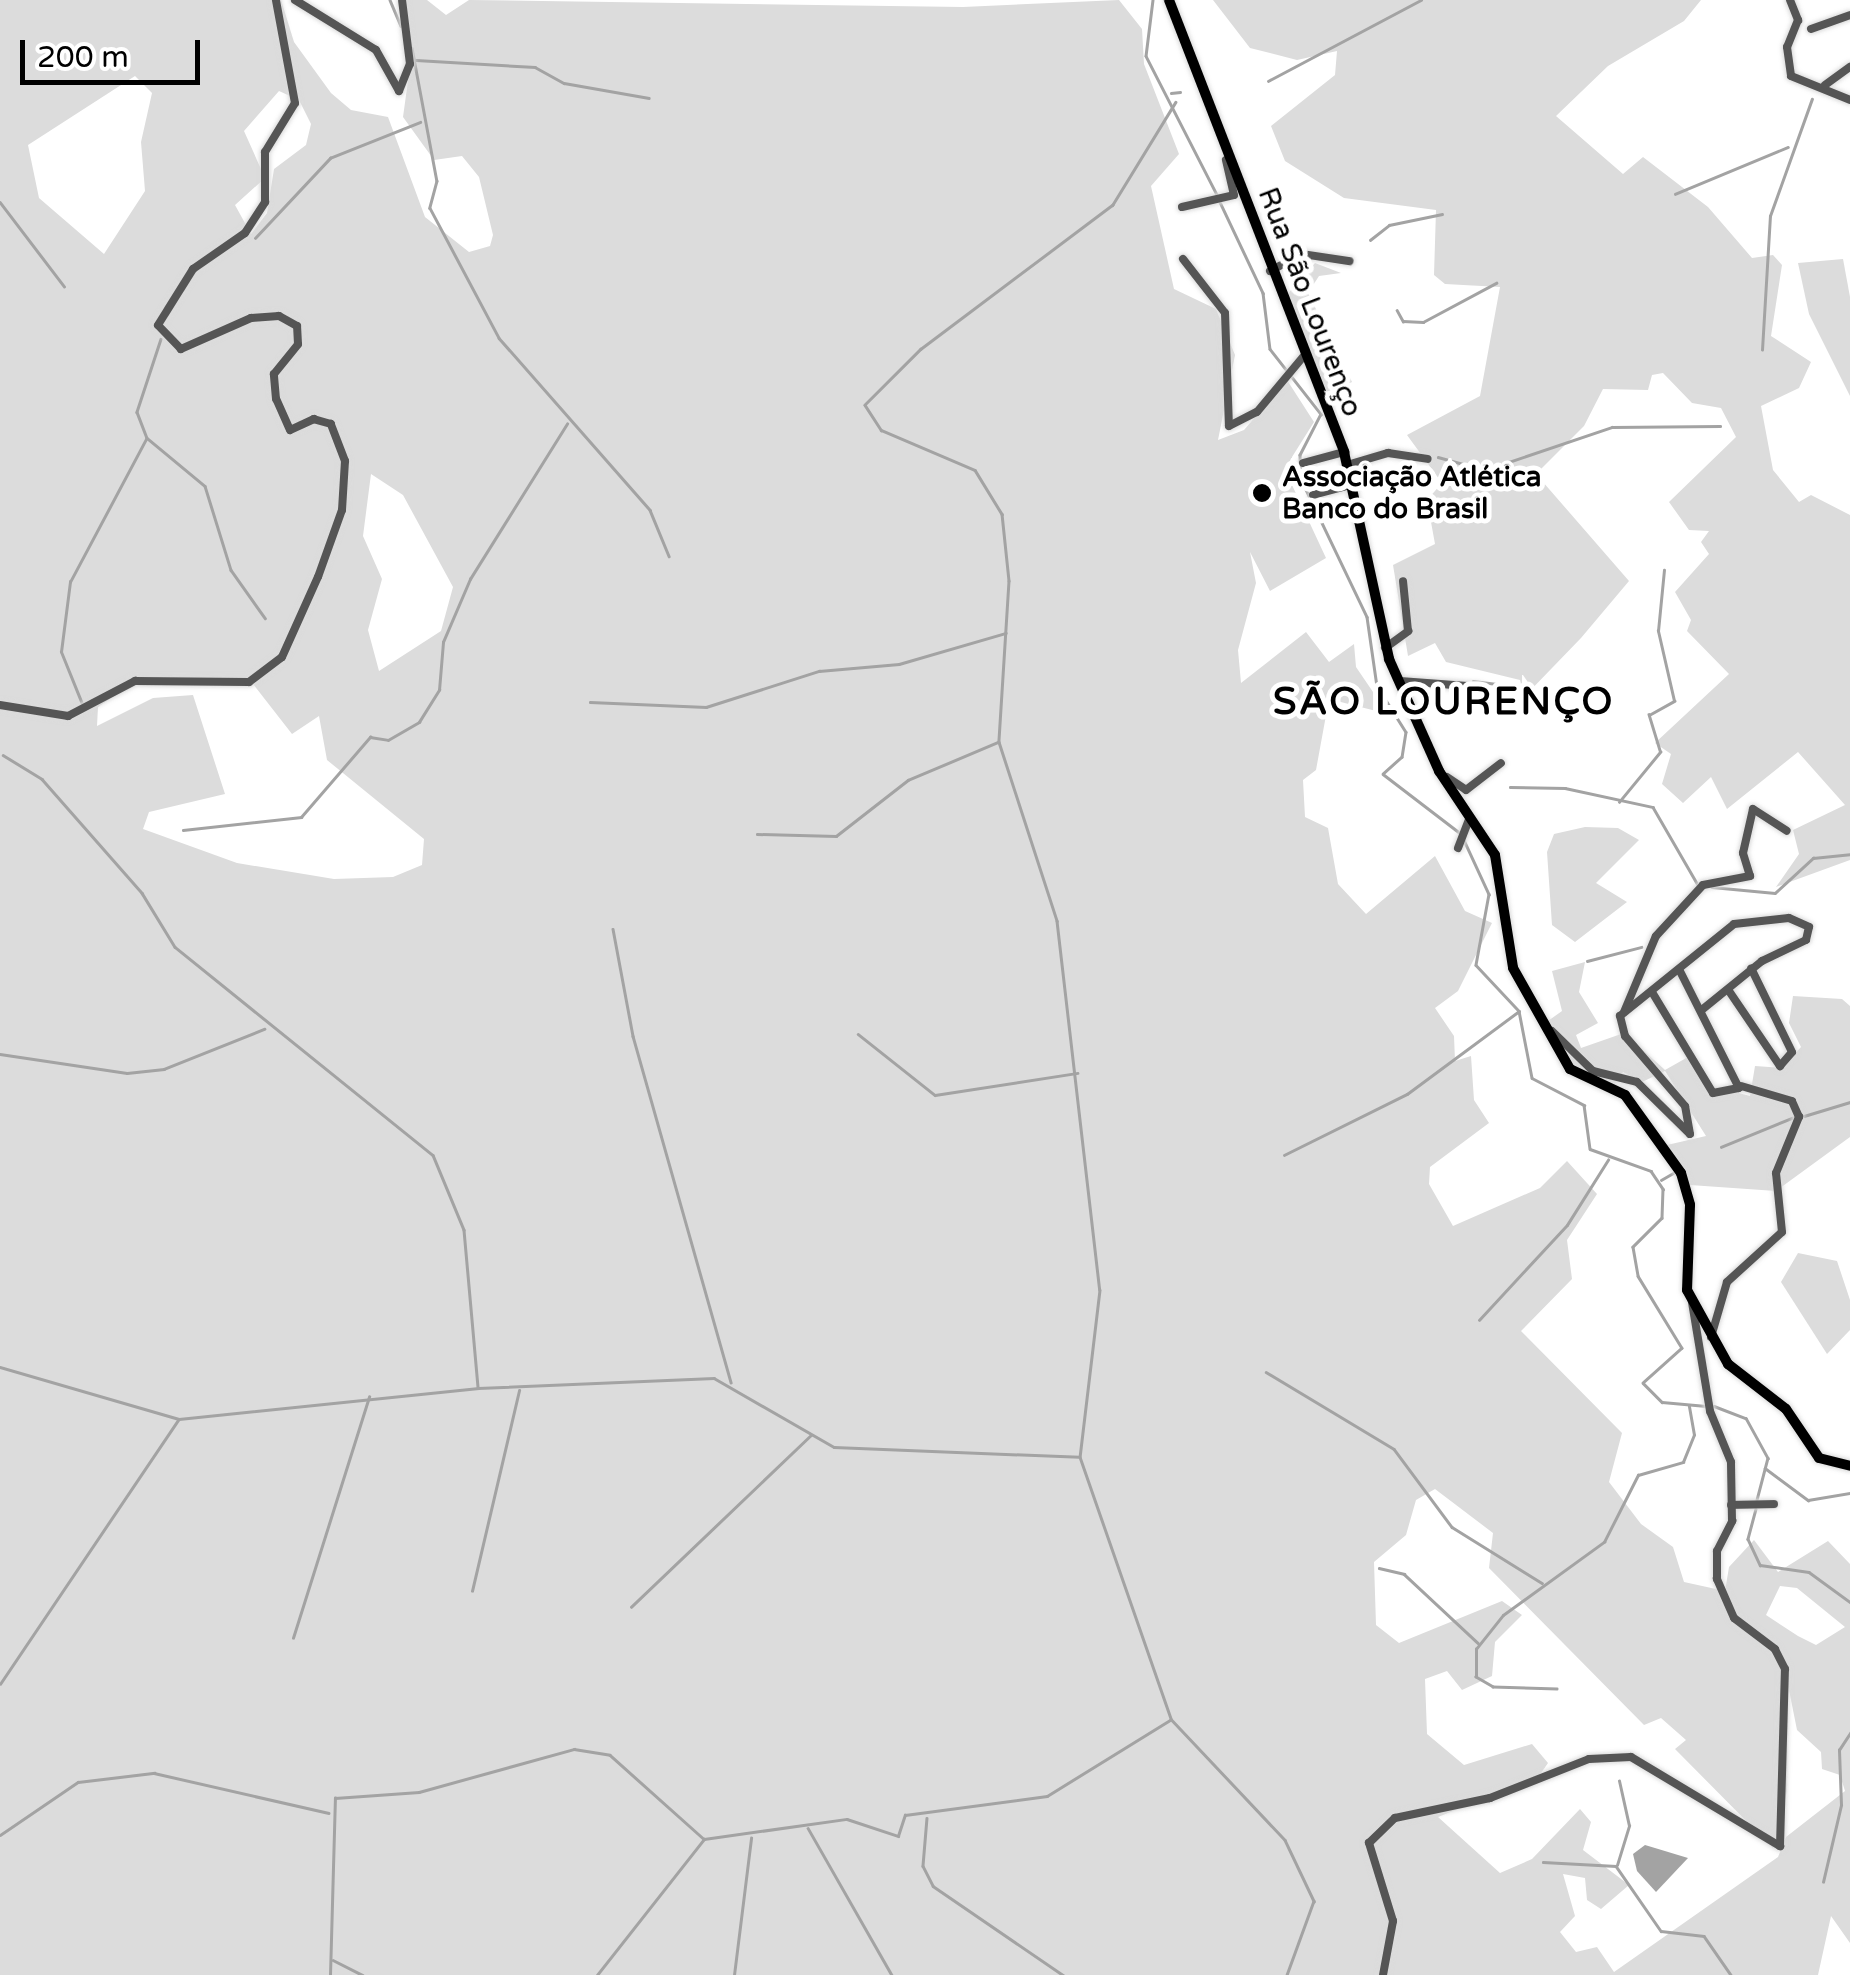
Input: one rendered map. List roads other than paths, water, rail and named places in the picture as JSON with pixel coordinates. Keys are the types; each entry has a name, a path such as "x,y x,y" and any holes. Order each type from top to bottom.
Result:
{"main road":[{"name":"Rua São Lourenço","path":"1169,0 1303,357 1344,452 1386,648 1439,771 1470,817 1502,879 1510,960 1578,1078 1625,1094 1681,1173 1692,1302"},
{"path":"1692,1302 1736,1373 1786,1409 1819,1458 1850,1466"}],"street":[{"path":"0,704 68,716 136,680 249,682 282,657 318,577 342,510 345,461 331,424 314,420 290,430 276,400 274,374 298,344 297,326 279,316 251,318 180,349 158,325 193,270 246,233 265,202 265,152 295,103 276,0"},
{"path":"294,0 376,50 399,91 410,64 402,0"},
{"path":"1790,0 1798,20 1787,46 1791,76 1805,88 1824,87 1850,100"},
{"path":"1811,29 1850,15"},
{"path":"1824,87 1850,68"},
{"path":"1182,207 1235,193 1222,147"},
{"path":"1270,270 1302,254 1349,262"},
{"path":"1182,259 1224,312 1227,424 1258,412 1303,357"},
{"path":"1303,463 1344,452"},
{"path":"1347,465 1388,454 1428,459"},
{"path":"1313,494 1351,485"},
{"path":"1386,648 1408,631 1402,582"},
{"path":"1400,680 1481,687"},
{"path":"1439,771 1466,790 1501,763"},
{"path":"1545,1025 1582,1064 1637,1082 1692,1133 1661,1068 1621,1030 1624,1012 1656,936 1702,885 1750,876 1744,852 1753,809 1787,831"},
{"path":"1461,840 1470,817"},
{"path":"1624,1012 1739,922 1788,918 1811,930 1751,968 1730,991 1703,1009"},
{"path":"1730,991 1780,1066 1792,1050 1751,968"},
{"path":"1679,969 1741,1086"},
{"path":"1652,992 1712,1093 1741,1086 1787,1099 1799,1116 1776,1173 1782,1232 1727,1282 1712,1337"},
{"path":"1383,1975 1393,1921 1370,1836 1394,1818 1444,1812 1588,1759 1631,1757 1778,1849 1786,1669 1721,1592 1716,1558 1731,1505 1731,1462 1710,1410 1692,1302"},
{"path":"1731,1505 1774,1504"}],"waterway":[{"path":"390,0 401,26"},
{"path":"1153,0 1146,56 1217,195"},
{"path":"1268,81 1421,0"},
{"path":"412,48 437,181 430,208 499,338 650,510 669,556"},
{"path":"416,60 535,67 564,83 649,98"},
{"path":"1171,93 1180,92"},
{"path":"1762,350 1770,216 1812,99"},
{"path":"1176,102 1113,205 921,349 865,405 881,430 975,470 1002,514 1009,581 999,742 1057,921 1100,1290 1080,1457 1171,1719 1285,1840 1314,1901 1287,1975"},
{"path":"255,238 330,158 420,122"},
{"path":"1675,194 1788,147"},
{"path":"0,202 64,286"},
{"path":"1220,202 1263,293 1270,349 1321,414 1300,455 1301,479 1367,617 1377,686 1406,732 1402,757 1383,774 1460,833"},
{"path":"1370,240 1389,225 1442,214"},
{"path":"1397,310 1403,321 1423,322 1496,283"},
{"path":"161,339 137,412 147,438 205,486 231,570 265,618"},
{"path":"183,830 301,817 370,737 388,740 419,722 439,690 443,642 470,579 567,424"},
{"path":"1438,457 1485,470 1612,427 1720,426"},
{"path":"82,704 61,652 70,582 146,439"},
{"path":"1619,802 1660,752 1649,715 1674,701 1658,631 1664,570"},
{"path":"590,702 706,707 819,671 899,664 1006,633"},
{"path":"1473,681 1521,687"},
{"path":"757,834 836,836 908,780 998,742"},
{"path":"3,755 42,779 142,893 175,947 433,1155 464,1230 478,1387"},
{"path":"1510,787 1565,788 1653,807 1698,885"},
{"path":"1464,840 1489,894 1476,965 1519,1011 1532,1078 1584,1105 1590,1149 1651,1171 1663,1189 1662,1218 1633,1247 1638,1276 1682,1348 1643,1383 1662,1402 1706,1406"},
{"path":"1712,887 1775,893 1813,858 1850,854"},
{"path":"613,929 633,1036 731,1382"},
{"path":"1587,961 1641,947"},
{"path":"1284,1155 1407,1094 1519,1011"},
{"path":"0,1054 127,1073 164,1069 264,1029"},
{"path":"858,1034 935,1095 1077,1073"},
{"path":"1804,1116 1850,1102"},
{"path":"1721,1147 1794,1117"},
{"path":"1479,1320 1567,1225 1608,1160"},
{"path":"1661,1180 1673,1173"},
{"path":"0,1367 179,1419 478,1388 714,1378 834,1447 1079,1457"},
{"path":"1266,1372 1394,1449 1452,1527 1542,1583"},
{"path":"472,1591 519,1390"},
{"path":"293,1638 369,1397"},
{"path":"1557,1689 1493,1687 1476,1677 1476,1649 1503,1615 1604,1542 1638,1475 1683,1462 1694,1435 1689,1406"},
{"path":"1714,1406 1746,1418 1768,1458 1757,1500"},
{"path":"0,1684 178,1420"},
{"path":"631,1607 810,1436"},
{"path":"1765,1468 1808,1500 1850,1493"},
{"path":"1756,1509 1748,1539 1760,1565 1809,1572 1850,1602"},
{"path":"1379,1568 1404,1574 1478,1643"},
{"path":"330,1975 335,1798 419,1792 574,1749 610,1755 704,1839 847,1819 898,1836 905,1815 1047,1796 1170,1720"},
{"path":"1823,1882 1841,1805 1839,1750 1850,1733"},
{"path":"0,1835 78,1782 154,1773 328,1813"},
{"path":"1617,1865 1629,1826 1619,1781"},
{"path":"927,1818 923,1866 933,1886 1063,1975"},
{"path":"808,1828 892,1975"},
{"path":"734,1975 751,1838"},
{"path":"597,1975 704,1839"},
{"path":"1543,1862 1616,1866"},
{"path":"1616,1866 1661,1931 1704,1936 1731,1975"},
{"path":"333,1960 362,1975"}],"place":[{"name":"Associação Atlética Banco do Brasil","path":"1262,493"}],"district":[{"name":"SÃO LOURENÇO","path":"1444,703"}]}
